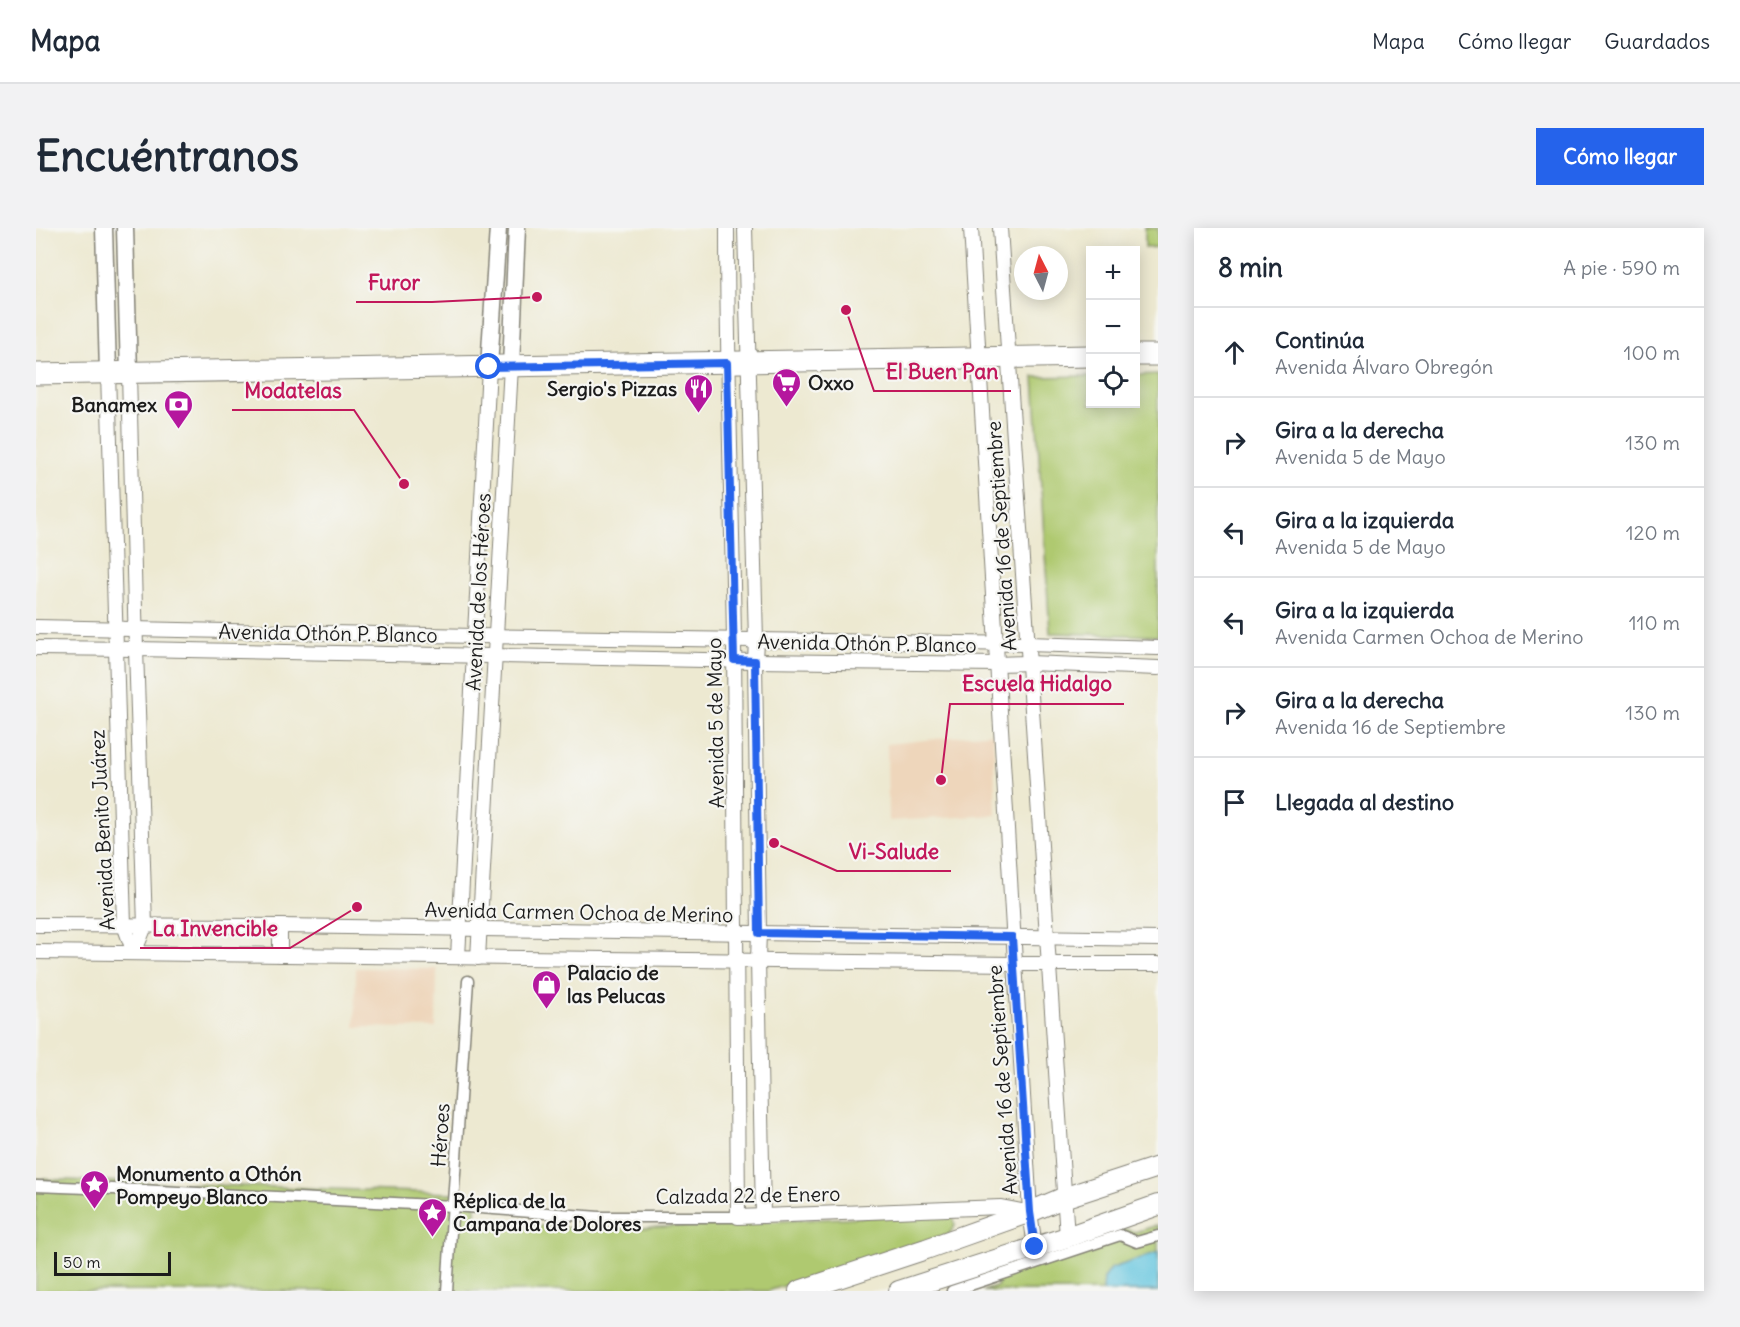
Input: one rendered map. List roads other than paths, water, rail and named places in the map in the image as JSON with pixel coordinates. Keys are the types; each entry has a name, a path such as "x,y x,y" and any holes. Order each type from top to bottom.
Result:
{"main road":[{"path":"1140,355 1158,355"},
{"path":"36,374 1086,356"},
{"path":"799,1291 1158,1167"},
{"path":"899,1291 1158,1205"}],"street":[{"name":"Avenida Benito Juárez","path":"104,228 124,926 134,953"},
{"name":"Avenida Benito Juárez","path":"125,228 135,649 145,926 134,953"},
{"name":"Avenida de los Héroes","path":"458,957 498,228"},
{"name":"Avenida de los Héroes","path":"478,958 517,228"},
{"name":"Avenida 5 de Mayo","path":"727,228 756,640 758,960 763,1216"},
{"name":"Avenida 5 de Mayo","path":"738,1217 734,640 738,362 745,228"},
{"name":"Avenida 16 de Septiembre","path":"971,228 1012,937 1030,1212 1035,1247"},
{"name":"Avenida 16 de Septiembre","path":"1000,228 1067,1237"},
{"name":"Avenida Othón P. Blanco","path":"36,627 1158,648"},
{"name":"Avenida Othón P. Blanco","path":"36,648 755,661 1029,663 1158,668"},
{"name":"Avenida Carmen Ochoa de Merino","path":"36,925 459,929 665,946 737,959 1158,964"},
{"path":"280,926 280,955"},
{"name":"Avenida Carmen Ochoa de Merino","path":"36,952 478,958 665,946 737,934 759,933 1158,939"},
{"path":"912,935 912,962"},
{"name":"Héroes","path":"447,1291 468,981"},
{"name":"Calzada 22 de Enero","path":"36,1186 453,1206 599,1217 738,1217 1002,1207 1030,1212"},
{"path":"952,1291 1119,1235 1137,1242 1158,1236"}],"water":[{"path":"1158,1252 1158,1291 1103,1291 1104,1277 1110,1269"}],"place":[{"name":"Furor","path":"537,297"},
{"name":"El Buen Pan","path":"846,310"},
{"name":"Oxxo","path":"787,408"},
{"name":"Sergio's Pizzas","path":"698,414"},
{"name":"Banamex","path":"178,430"},
{"name":"Modatelas","path":"404,484"},
{"name":"Escuela Hidalgo","path":"941,780"},
{"name":"Vi-Salude","path":"774,843"},
{"name":"La Invencible","path":"357,907"},
{"name":"Palacio de las Pelucas","path":"546,1010"},
{"name":"Monumento a Othón Pompeyo Blanco","path":"95,1210"},
{"name":"Réplica de la Campana de Dolores","path":"432,1238"}]}
